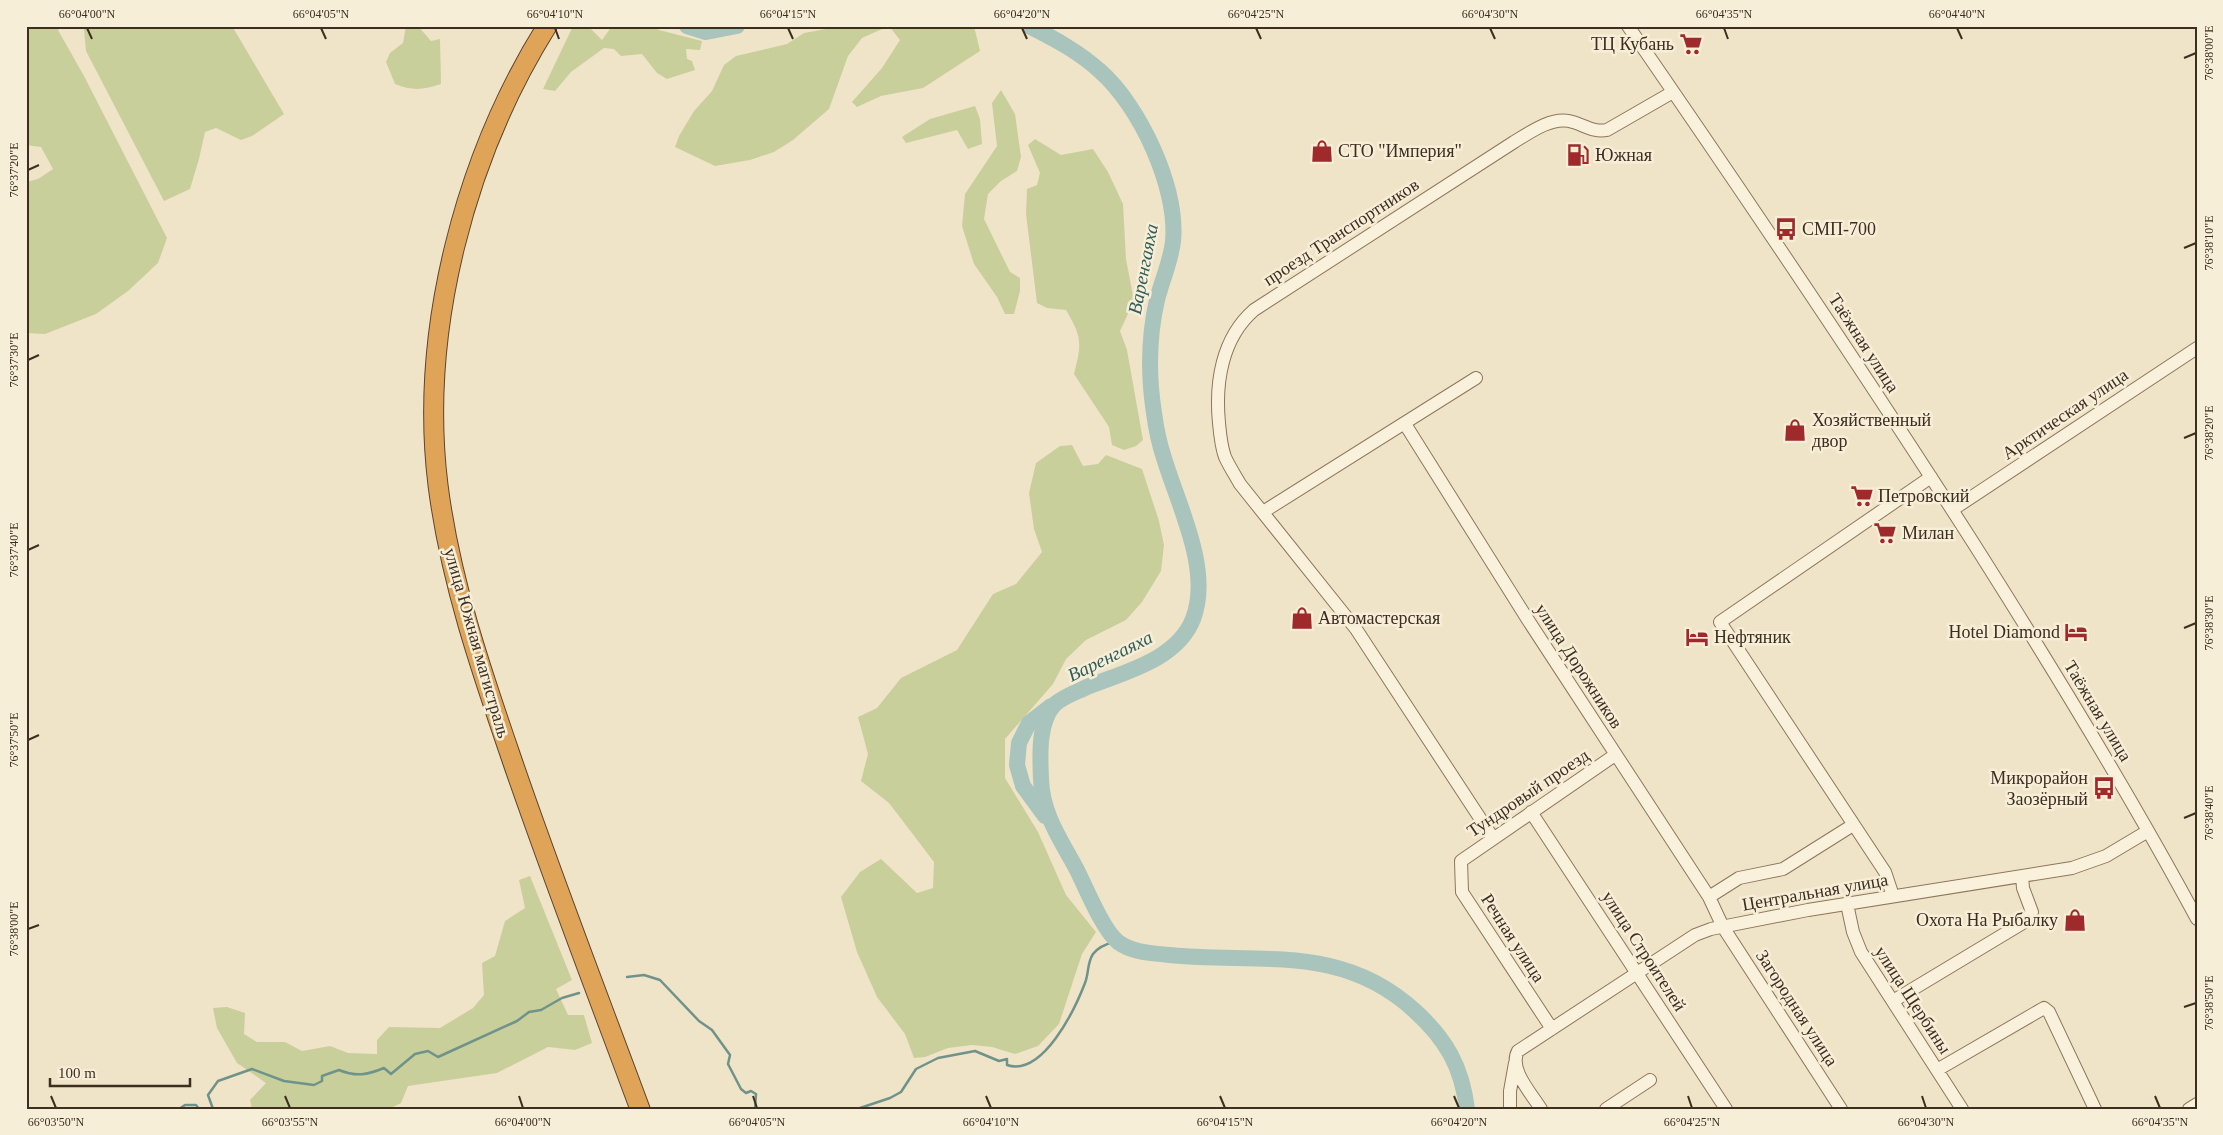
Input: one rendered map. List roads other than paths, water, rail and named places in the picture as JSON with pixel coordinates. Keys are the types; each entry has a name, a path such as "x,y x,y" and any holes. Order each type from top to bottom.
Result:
{"highway":[{"name":"улица Южная магистраль","path":"547,26 512,92 492,135 473,184 454,245 438,337 435,435 438,482 453,570 489,694 640,1109"}],"street":[{"name":"Таёжная улица","path":"1628,26 1803,281 1931,477 2071,698 2197,919"},
{"name":"проезд Транспортников","path":"1493,838 1356,629 1240,484 1225,458 1217,404 1217,387 1225,354 1236,329 1244,319 1267,300 1531,132 1552,123 1567,120 1592,130 1607,130 1673,92"},
{"name":"Арктическая улица","path":"1952,510 2197,348"},
{"path":"1264,512 1476,378"},
{"name":"улица Дорожников","path":"1405,424 1615,755 1709,897 1723,927"},
{"path":"1893,896 1885,872 1720,622 1931,477"},
{"name":"Тундровый проезд","path":"1461,861 1615,755"},
{"name":"улица Строителей","path":"1531,812 1638,972 1726,1109"},
{"path":"1709,897 1739,878 1783,869 1853,825"},
{"name":"Центральная улица","path":"1515,1060 1518,1052 1695,935 1723,927 1847,904 2091,863 2148,831"},
{"name":"Речная улица","path":"1461,861 1462,892 1552,1029"},
{"path":"1893,1001 2026,921 2032,912 2023,888 2022,876"},
{"name":"улица Щербины","path":"1847,904 1853,932 1861,952 1962,1109"},
{"name":"Загородная улица","path":"1723,927 1841,1109"},
{"path":"1937,1070 2044,1008 2049,1012 2095,1109"},
{"path":"1510,1109 1510,1091 1515,1060"},
{"path":"1515,1060 1541,1109"},
{"path":"1606,1109 1650,1080"},
{"path":"2189,1109 2197,1104"}],"waterway":[{"name":"Варенгаяха","path":"687,26 706,32 737,26"},
{"name":"Варенгаяха","path":"1029,26 1084,58 1115,86 1142,126 1163,173 1173,220 1173,241 1154,314 1150,356 1151,384 1159,441 1191,538 1198,580 1198,600 1193,619 1175,645 1148,663 1065,697 1057,702 1049,712 1041,740 1040,760 1042,792 1049,815 1101,919 1118,942 1124,946 1149,953 1298,961 1329,966 1358,975 1387,989 1415,1011 1436,1032 1457,1067 1465,1094 1467,1109"},
{"path":"1045,816 1023,786 1017,765 1019,743 1029,723 1051,706"},
{"path":"857,1109 890,1098 901,1092 916,1069 938,1058 975,1051 999,1061 1007,1059 1007,1065 1020,1066 1033,1061 1056,1038 1074,1008 1085,983 1093,954 1101,947 1116,941"},
{"path":"627,977 644,975 660,980 699,1021 712,1030 730,1055 728,1064 741,1089 746,1093 751,1091 756,1094 755,1109"},
{"path":"213,1109 208,1095 218,1081 252,1069 284,1081 314,1085 322,1081 322,1076 339,1070 351,1074 362,1074 384,1068 391,1074 415,1054 428,1051 438,1057 517,1021 529,1012 541,1010 562,998 579,993"},
{"path":"179,1109 185,1105 196,1105 199,1109"}],"place":[{"name":"ТЦ Кубань","path":"1691,44"},
{"name":"СТО \"Империя\"","path":"1322,151"},
{"name":"Южная","path":"1578,155"},
{"name":"СМП-700","path":"1786,229"},
{"name":"Хозяйственный двор","path":"1795,430"},
{"name":"Петровский","path":"1862,496"},
{"name":"Милан","path":"1885,533"},
{"name":"Автомастерская","path":"1302,618"},
{"name":"Hotel Diamond","path":"2076,632"},
{"name":"Нефтяник","path":"1697,637"},
{"name":"Микрорайон Заозёрный","path":"2104,788"},
{"name":"Охота На Рыбалку","path":"2075,920"}]}
